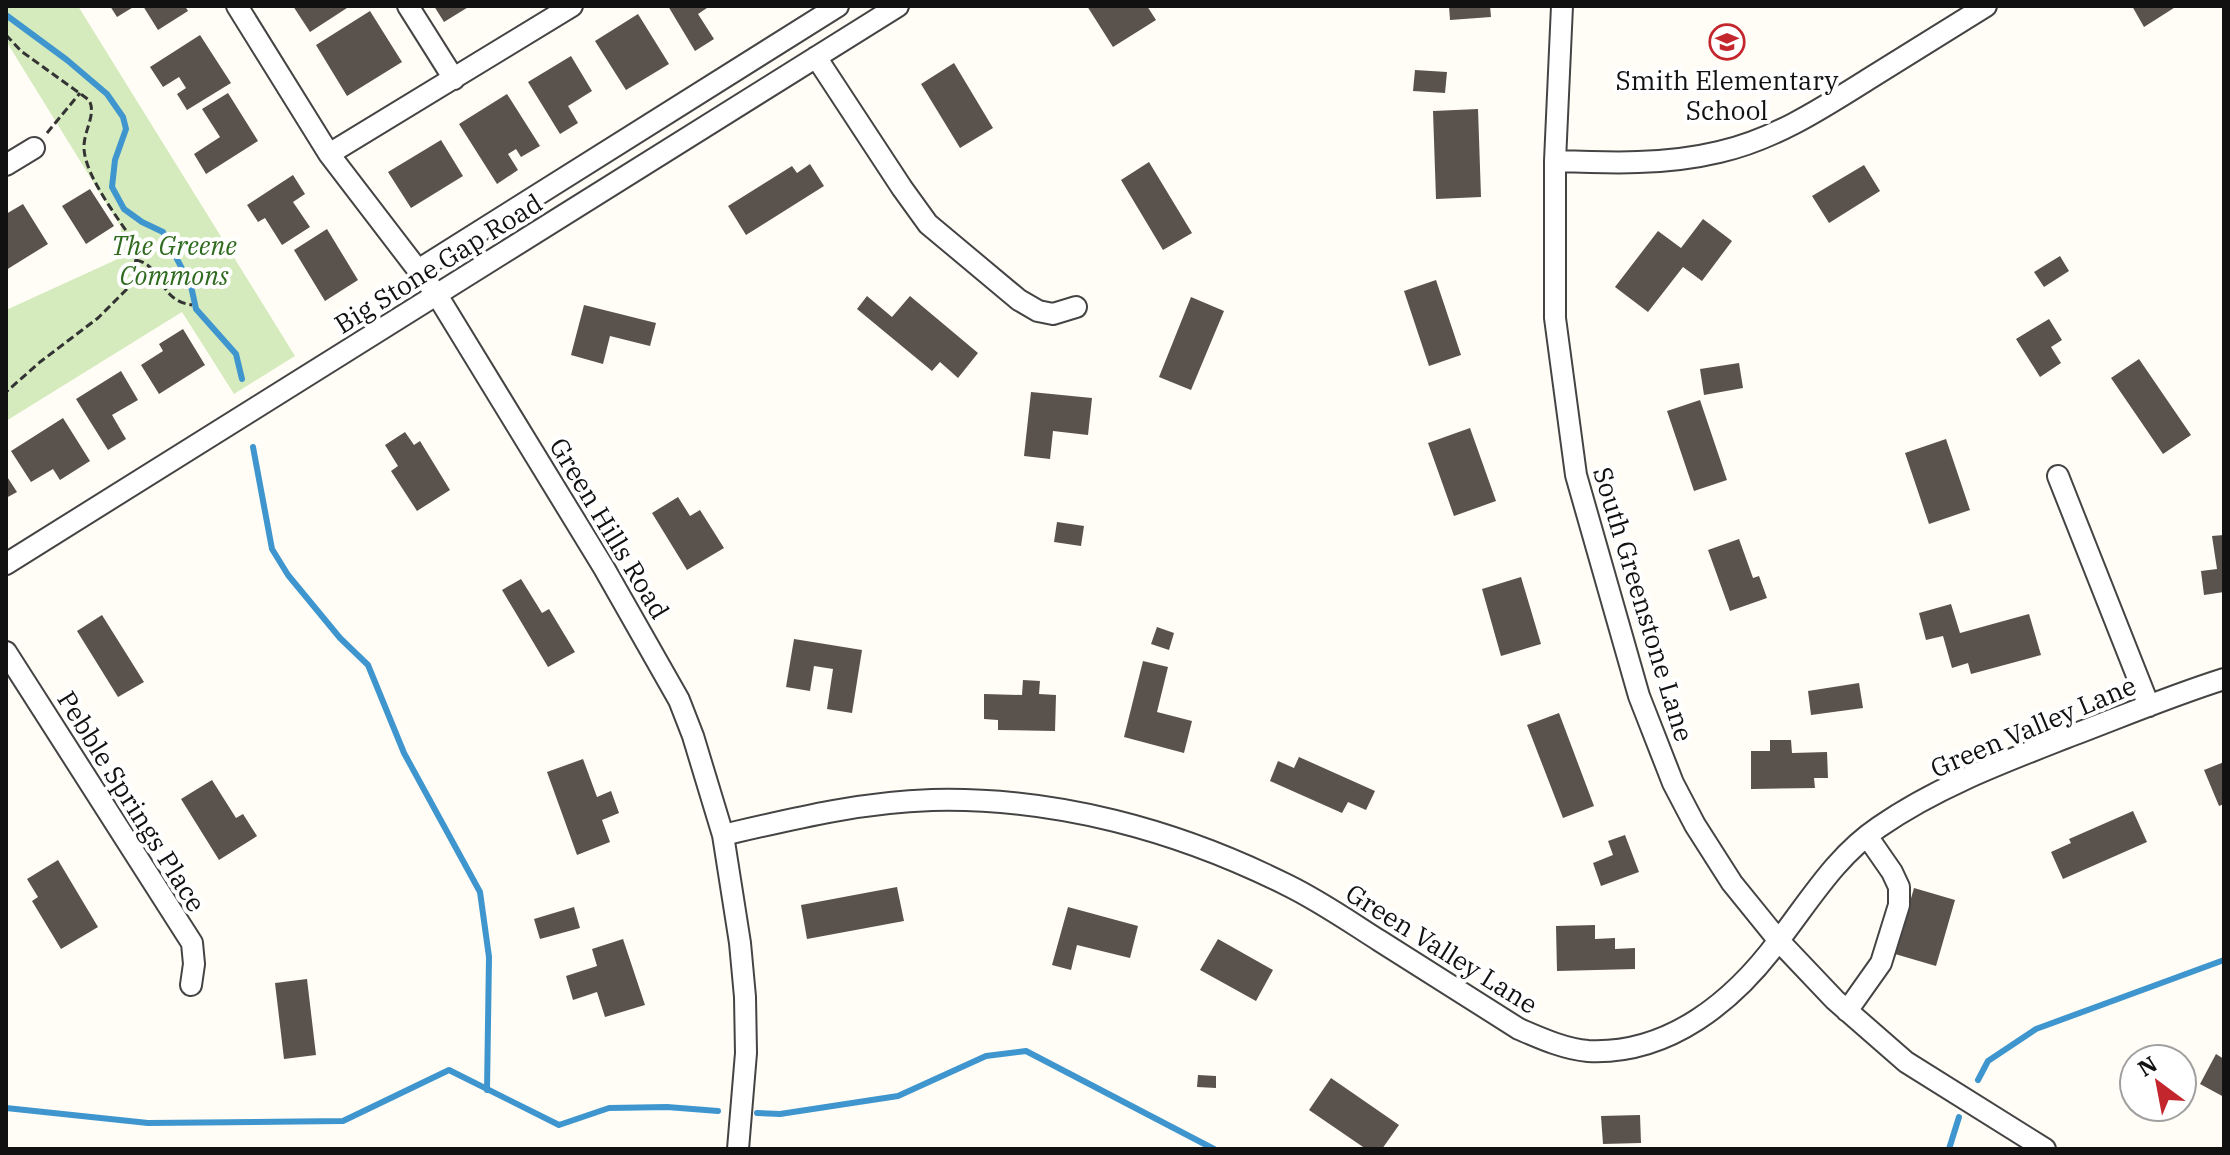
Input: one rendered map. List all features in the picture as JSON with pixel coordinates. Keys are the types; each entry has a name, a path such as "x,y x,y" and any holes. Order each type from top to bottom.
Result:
{"street":[{"name":"Green Hills Road","path":"237,6 329,154 437,295 661,665 693,736 723,835 735,905 745,997 746,1053 738,1149"},
{"path":"408,6 454,79"},
{"path":"329,154 572,6"},
{"path":"418,270 838,6"},
{"name":"Big Stone Gap Road","path":"6,564 898,6"},
{"name":"South Greenstone Lane","path":"1562,6 1555,161 1555,318 1576,475 1635,682 1658,747 1695,825 1732,883 1779,941 1847,1011 1906,1062 2045,1149"},
{"path":"1555,161 1643,164 1684,160 1723,152 1761,139 1847,92 1986,6"},
{"path":"816,57 928,224 1019,300 1038,311 1053,314 1076,307"},
{"path":"6,165 34,148"},
{"path":"2058,476 2149,706"},
{"name":"Pebble Springs Place","path":"6,652 192,943 194,964 191,985"},
{"name":"Green Valley Lane","path":"723,835 820,813 930,800 976,800 1040,807 1145,828 1212,850 1289,886 1519,1029 1553,1043 1587,1051 1619,1049 1653,1041 1687,1027 1714,1010 1741,986 1779,941 1823,879 1867,836 1909,808 2002,763 2224,679"},
{"path":"1847,1011 1881,963 1899,905 1899,887 1867,836"}],"path":[{"path":"6,35 21,51 80,93 92,106 84,136 86,161 135,244 136,260 130,286 98,318 6,392"},
{"path":"34,148 80,93"},
{"path":"136,260 149,266 172,299 180,304 192,305"}],"green space":[{"name":"The Greene Commons","path":"6,6 78,6 295,356 234,394 182,312 6,421 6,310 120,258 121,227 6,41"}],"building":[{"path":"110,6 135,6 117,17"},
{"path":"143,6 185,6 188,11 158,30"},
{"path":"293,6 346,6 347,8 310,32"},
{"path":"434,6 470,6 444,22"},
{"path":"668,6 710,6 698,14 714,39 695,51"},
{"path":"1087,6 1147,6 1156,20 1113,47"},
{"path":"1449,6 1490,6 1491,17 1450,20"},
{"path":"2132,6 2177,6 2144,27"},
{"path":"370,11 402,62 347,96 316,45"},
{"path":"638,14 669,64 626,90 595,41"},
{"path":"200,35 231,83 187,110 177,94 186,88 179,77 163,87 150,67"},
{"path":"571,56 592,91 568,106 578,123 560,134 528,82"},
{"path":"954,63 993,128 960,148 921,84"},
{"path":"1415,70 1447,72 1445,93 1413,91"},
{"path":"228,93 258,141 206,174 194,154 220,137 202,109"},
{"path":"507,94 540,146 521,157 516,149 508,154 518,170 497,184 459,124"},
{"path":"1478,109 1481,197 1436,199 1433,111"},
{"path":"441,140 463,176 411,208 388,172"},
{"path":"1149,162 1192,233 1163,250 1121,180"},
{"path":"810,164 824,186 746,235 728,206 792,166 797,173"},
{"path":"1864,165 1880,191 1829,223 1812,196"},
{"path":"293,175 305,194 293,202 310,227 282,245 265,218 258,222 247,205"},
{"path":"90,189 114,226 86,244 62,206"},
{"path":"23,204 48,244 6,270 6,214"},
{"path":"1703,219 1732,241 1702,281 1683,267 1648,312 1615,287 1658,231 1681,248"},
{"path":"327,229 358,280 325,301 294,250"},
{"path":"2060,256 2069,271 2044,287 2034,272"},
{"path":"1436,280 1461,355 1429,366 1404,291"},
{"path":"867,296 892,317 910,296 978,353 958,378 940,362 932,371 857,309"},
{"path":"1191,297 1224,311 1191,390 1159,377"},
{"path":"584,305 656,323 650,346 610,336 603,364 571,355"},
{"path":"2049,319 2062,340 2051,347 2061,363 2040,377 2016,339"},
{"path":"183,329 205,365 159,394 141,365 163,351 159,344"},
{"path":"2139,359 2191,435 2163,454 2111,378"},
{"path":"1739,363 1743,388 1704,395 1700,369"},
{"path":"121,371 138,400 112,415 126,439 108,450 76,399"},
{"path":"1031,392 1092,398 1088,435 1053,431 1050,459 1024,456"},
{"path":"1700,400 1727,480 1694,491 1667,411"},
{"path":"63,418 90,461 60,480 53,469 31,482 11,451"},
{"path":"1470,428 1496,501 1454,516 1428,443"},
{"path":"405,432 414,445 420,441 450,490 417,511 391,471 398,466 385,445"},
{"path":"1946,439 1970,510 1929,524 1905,453"},
{"path":"6,475 17,492 6,498"},
{"path":"678,497 690,516 700,510 724,548 687,570 652,513"},
{"path":"1057,522 1084,526 1081,546 1054,542"},
{"path":"2224,535 2224,592 2204,595 2201,571 2217,569 2212,536"},
{"path":"1739,539 1753,578 1759,576 1767,598 1730,611 1708,550"},
{"path":"1521,577 1541,644 1501,656 1482,589"},
{"path":"521,579 542,613 549,609 575,652 548,667 502,590"},
{"path":"1951,604 1960,633 2029,614 2041,655 1971,674 1968,663 1952,668 1943,636 1926,640 1919,613"},
{"path":"102,615 144,682 118,697 77,631"},
{"path":"1157,627 1174,633 1169,650 1151,644"},
{"path":"794,639 862,650 852,713 827,709 833,669 814,666 810,691 786,687"},
{"path":"1143,661 1168,667 1157,712 1192,721 1184,753 1124,737"},
{"path":"1023,680 1040,681 1039,694 1056,695 1055,731 998,730 998,720 984,719 984,694 1022,695"},
{"path":"1859,683 1863,708 1811,715 1808,691"},
{"path":"1559,713 1594,806 1563,818 1527,725"},
{"path":"1770,740 1791,740 1792,753 1827,752 1828,778 1814,778 1815,788 1751,789 1751,751 1770,751"},
{"path":"1299,757 1375,791 1366,810 1348,802 1342,813 1270,781 1278,761 1294,768"},
{"path":"583,759 597,797 611,791 619,813 602,820 610,842 577,855 547,772"},
{"path":"2224,762 2224,804 2219,806 2204,770"},
{"path":"212,780 236,818 243,814 257,836 219,860 181,799"},
{"path":"2133,811 2147,842 2063,879 2051,852 2071,843 2069,839"},
{"path":"1625,835 1639,872 1601,886 1593,863 1613,855 1608,841"},
{"path":"58,860 98,927 61,949 32,901 38,897 27,879"},
{"path":"897,887 904,921 807,939 801,905"},
{"path":"1914,888 1955,900 1936,966 1895,954"},
{"path":"574,907 580,928 540,939 534,919"},
{"path":"1068,907 1138,926 1130,958 1077,945 1071,970 1052,965"},
{"path":"1595,925 1595,939 1615,938 1615,949 1635,948 1635,969 1557,971 1556,926"},
{"path":"623,939 645,1005 605,1017 597,992 573,1000 566,976 597,966 592,949"},
{"path":"1218,939 1273,970 1256,1001 1200,970"},
{"path":"307,979 316,1055 284,1059 275,983"},
{"path":"2216,1054 2224,1059 2224,1097 2200,1084"},
{"path":"1198,1075 1216,1076 1216,1088 1197,1087"},
{"path":"1331,1078 1399,1125 1382,1149 1366,1149 1309,1110"},
{"path":"1640,1115 1641,1143 1603,1144 1601,1116"}],"waterway":[{"path":"6,15 107,94 123,117 126,129 115,160 112,187 124,209 163,232 191,286 196,309 236,354 242,379"},
{"path":"253,447 272,549 288,575 340,638 368,665 404,753 480,892 489,957 487,1090"},
{"path":"1978,1080 1988,1061 2036,1029 2224,960"},
{"path":"757,1113 780,1114 898,1096 986,1056 1026,1051 1214,1149"},
{"path":"6,1108 148,1123 343,1121 449,1070 559,1125 609,1108 667,1107 718,1111"},
{"path":"1949,1149 1959,1117"}],"place":[{"name":"Smith Elementary School","path":"1727,42"}]}
